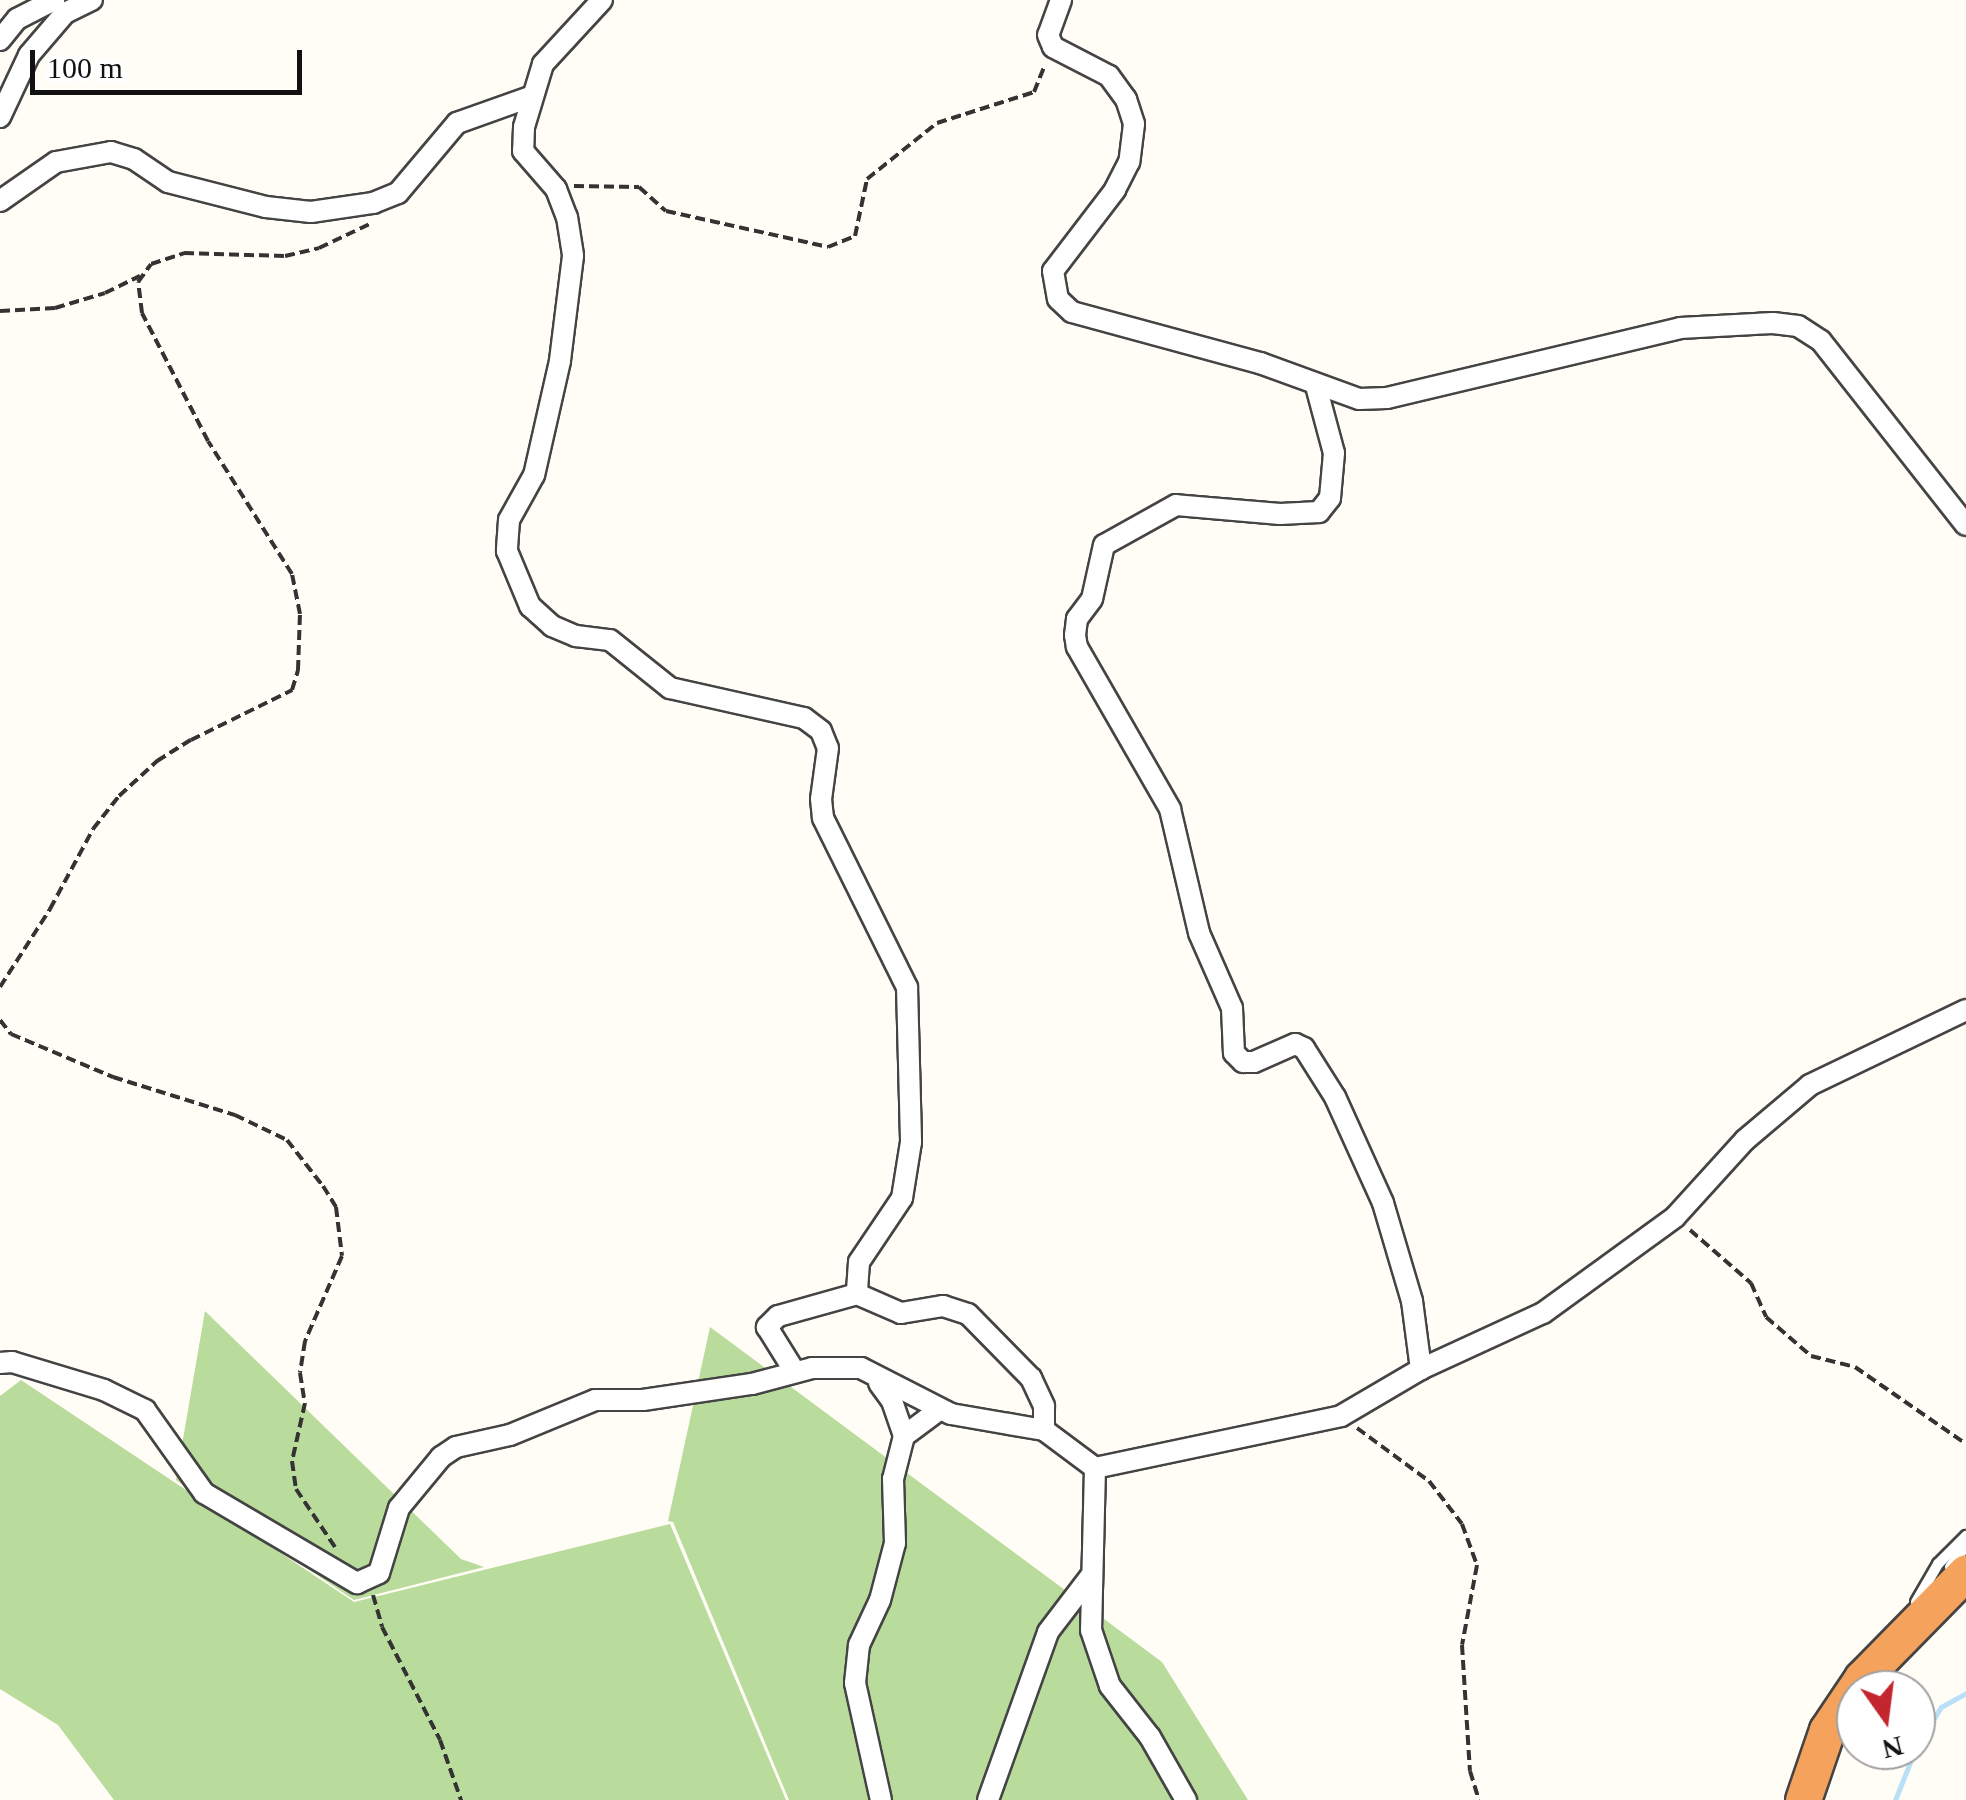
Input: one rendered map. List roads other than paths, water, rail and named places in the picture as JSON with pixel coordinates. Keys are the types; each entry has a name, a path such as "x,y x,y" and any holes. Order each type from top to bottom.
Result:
{"highway":[{"path":"1805,1800 1827,1730 1952,1599 1966,1572"},
{"path":"1805,1800 1836,1748"}],"street":[{"path":"0,40 17,19 54,0"},
{"path":"0,118 28,55 65,13 92,0"},
{"path":"602,0 544,64 530,97 524,151 556,189 567,217 572,256 569,302 534,476 509,520 507,552 530,606 552,626 576,636 610,640 670,688 804,718 821,730 828,748 821,798 824,818 906,987 913,1091 910,1172 902,1198 859,1262 857,1294"},
{"path":"1062,0 1048,35 1052,47 1108,76 1126,99 1134,124 1129,162 1115,190 1061,254 1052,271 1058,300 1072,312 1111,326 1260,363 1359,400 1388,398 1680,328 1773,323 1798,326 1821,341 1966,525"},
{"path":"0,200 56,162 111,152 134,159 168,182 266,207 312,212 340,209 398,194 457,123 530,97"},
{"path":"1316,386 1334,453 1330,498 1318,512 1280,514 1176,505 1104,545 1092,598 1077,619 1075,634 1077,647 1170,808 1198,932 1232,1008 1234,1052 1243,1062 1254,1062 1295,1044 1304,1048 1335,1096 1382,1203 1412,1302 1421,1369"},
{"path":"0,1363 104,1390 146,1410 204,1492 363,1582 384,1562 399,1508 413,1486 456,1446 510,1435 594,1400 643,1400 752,1384 812,1368 861,1368 940,1410 1044,1430 1096,1468 1341,1416 1421,1369 1543,1312 1675,1217 1746,1140 1810,1085 1966,1010"},
{"path":"794,1372 767,1327 778,1316 857,1294 901,1313 943,1306 968,1314 1031,1378 1044,1406 1044,1430"},
{"path":"872,1373 892,1401 904,1436 892,1479 895,1543 880,1600 859,1645 855,1684 881,1800"},
{"path":"904,1436 940,1410"},
{"path":"1096,1468 1091,1630 1110,1686 1150,1737 1186,1800"},
{"path":"988,1800 1048,1632 1090,1577"}],"lane":[{"path":"1887,1668 1938,1564 1966,1536"},
{"path":"1952,1599 1944,1575 1966,1546"}],"waterway":[{"path":"1936,1715 1941,1707 1966,1693"},
{"path":"1895,1800 1907,1770"}]}
